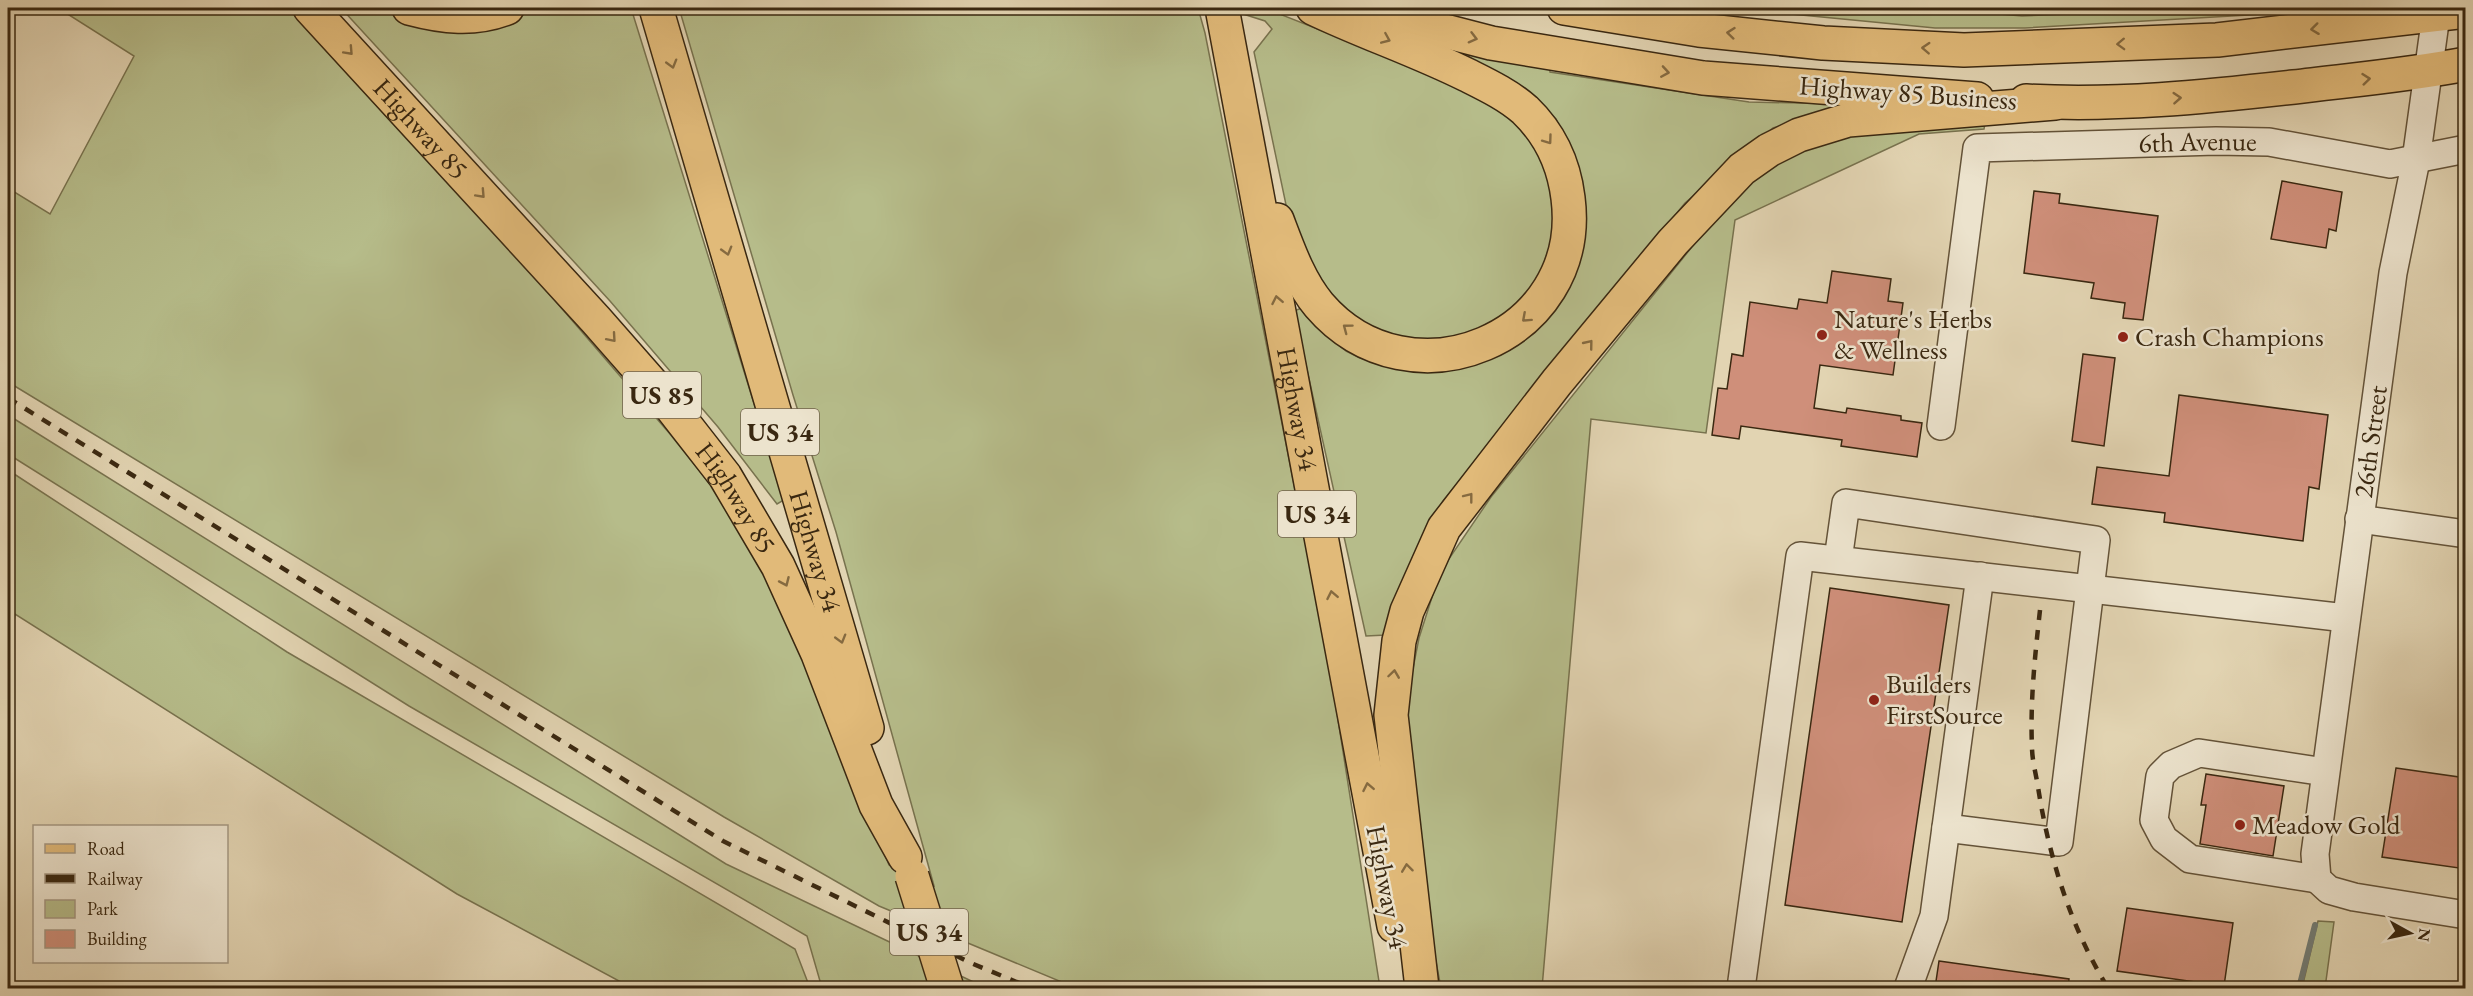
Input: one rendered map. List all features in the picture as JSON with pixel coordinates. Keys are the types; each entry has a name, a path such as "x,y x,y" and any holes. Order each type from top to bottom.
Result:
{"main road":[{"name":"Highway 85","path":"310,8 603,328 661,394 724,476 778,566 818,654 876,805 908,866"},
{"path":"409,8 440,16 468,17 507,8"},
{"name":"Highway 34","path":"656,8 908,866 947,988"},
{"name":"Highway 34","path":"1222,8 1406,988"},
{"path":"1228,39 1259,139 1285,242 1297,271 1320,306 1358,336 1378,347 1423,357 1454,354 1472,349 1511,331 1536,309 1549,292 1568,242 1570,214 1567,189 1562,163 1553,146 1528,113 1496,89 1313,8"},
{"name":"Highway 85 Business","path":"1356,8 1491,43 1703,78 1896,94 2055,103 2224,94 2428,71 2466,64"},
{"name":"Highway 85 Business","path":"1564,8 1733,33 1823,43 1964,50 2217,40 2446,12"},
{"path":"1422,988 1390,715 1399,641 1407,611 1444,528 1557,382 1672,242 1743,169 1769,150 1799,135 1848,120 2055,103"}],"street":[{"name":"26th Street","path":"2317,879 2315,854 2325,772 2393,273 2416,160 2428,71 2446,12"},
{"name":"6th Avenue","path":"1941,426 1977,148 2216,141 2269,142 2390,164 2466,149"},
{"path":"1838,560 1846,503 2096,540 2059,842 1946,828"},
{"path":"2359,519 2466,534"},
{"path":"1741,988 1800,556 2346,618"},
{"path":"1908,988 1934,916 1980,576"},
{"path":"2325,772 2199,753 2170,765 2160,777 2154,820 2164,839 2190,859 2317,879 2329,890 2354,897 2466,915"}],"green space":[{"path":"58,8 290,8 464,195 670,434 729,508 800,642 889,865 934,886 836,532 793,395 679,8 1198,8 1205,33 1329,662 1380,988 1076,988 879,906 724,817 8,382 8,188 50,214 134,56"},
{"path":"341,8 384,8 405,18 506,22 538,8 631,8 784,500 777,504 718,427 610,301"},
{"path":"1224,8 1267,9 1444,75 1507,111 1536,145 1552,183 1558,222 1535,289 1508,315 1476,333 1454,339 1400,340 1363,330 1314,279 1294,243 1254,52 1272,29 1265,21"},
{"path":"1730,8 1933,8 2022,16 2218,8 2302,8 2303,12 2025,28 1935,28"},
{"path":"1470,53 1549,65 1550,72 1749,102 1846,104 1773,128 1685,203 1443,501 1426,532 1386,635 1366,636 1294,311 1307,306 1340,347 1360,358 1404,366 1464,364 1579,242 1585,208 1577,162 1556,119 1524,93 1468,58"},
{"path":"1985,123 1984,129 1919,134 1735,220 1706,433 1591,419 1542,988 1441,988 1428,920 1406,704 1419,638 1440,572 1491,497 1724,207 1781,156 1825,136"},
{"path":"8,415 726,864 986,988 822,988 807,936 409,706 8,454"},
{"path":"8,470 287,652 795,949 810,988 632,988 457,894 15,614 8,666"},
{"path":"2318,921 2334,922 2325,988 2302,988"}],"building":[{"path":"2282,181 2342,192 2336,231 2329,229 2326,248 2271,239"},
{"path":"2034,191 2060,194 2059,203 2158,216 2143,320 2123,318 2125,303 2091,298 2094,283 2024,273"},
{"name":"Nature's Herbs & Wellness","path":"1832,271 1891,279 1888,301 1903,303 1893,375 1820,365 1814,408 1846,413 1847,408 1901,416 1901,420 1922,423 1917,457 1841,446 1842,440 1741,426 1739,439 1712,435 1718,388 1727,389 1732,354 1743,356 1750,302 1797,309 1799,299 1827,303"},
{"path":"2083,354 2115,358 2104,446 2072,441"},
{"path":"2179,395 2328,415 2319,489 2309,487 2303,541 2164,522 2165,513 2092,504 2097,467 2169,476"},
{"name":"Builders FirstSource","path":"1830,588 1949,605 1902,922 1785,905"},
{"path":"2396,768 2466,778 2466,869 2382,857"},
{"name":"Meadow Gold","path":"2206,774 2284,786 2273,856 2200,844 2206,805 2201,805"},
{"path":"2127,908 2233,923 2224,986 2117,971"},
{"path":"1939,961 2069,979 2068,988 1935,988"}],"waterway":[{"path":"2299,988 2315,925"}],"railway":[{"path":"8,398 723,841 971,963 1031,988"},
{"path":"2040,610 2032,713 2034,767 2048,840 2063,892 2083,941 2108,988"}],"place":[{"name":"Nature's Herbs & Wellness","path":"1822,335"},
{"name":"Crash Champions","path":"2123,337"},
{"name":"Builders FirstSource","path":"1874,700"},
{"name":"Meadow Gold","path":"2240,825"}]}
